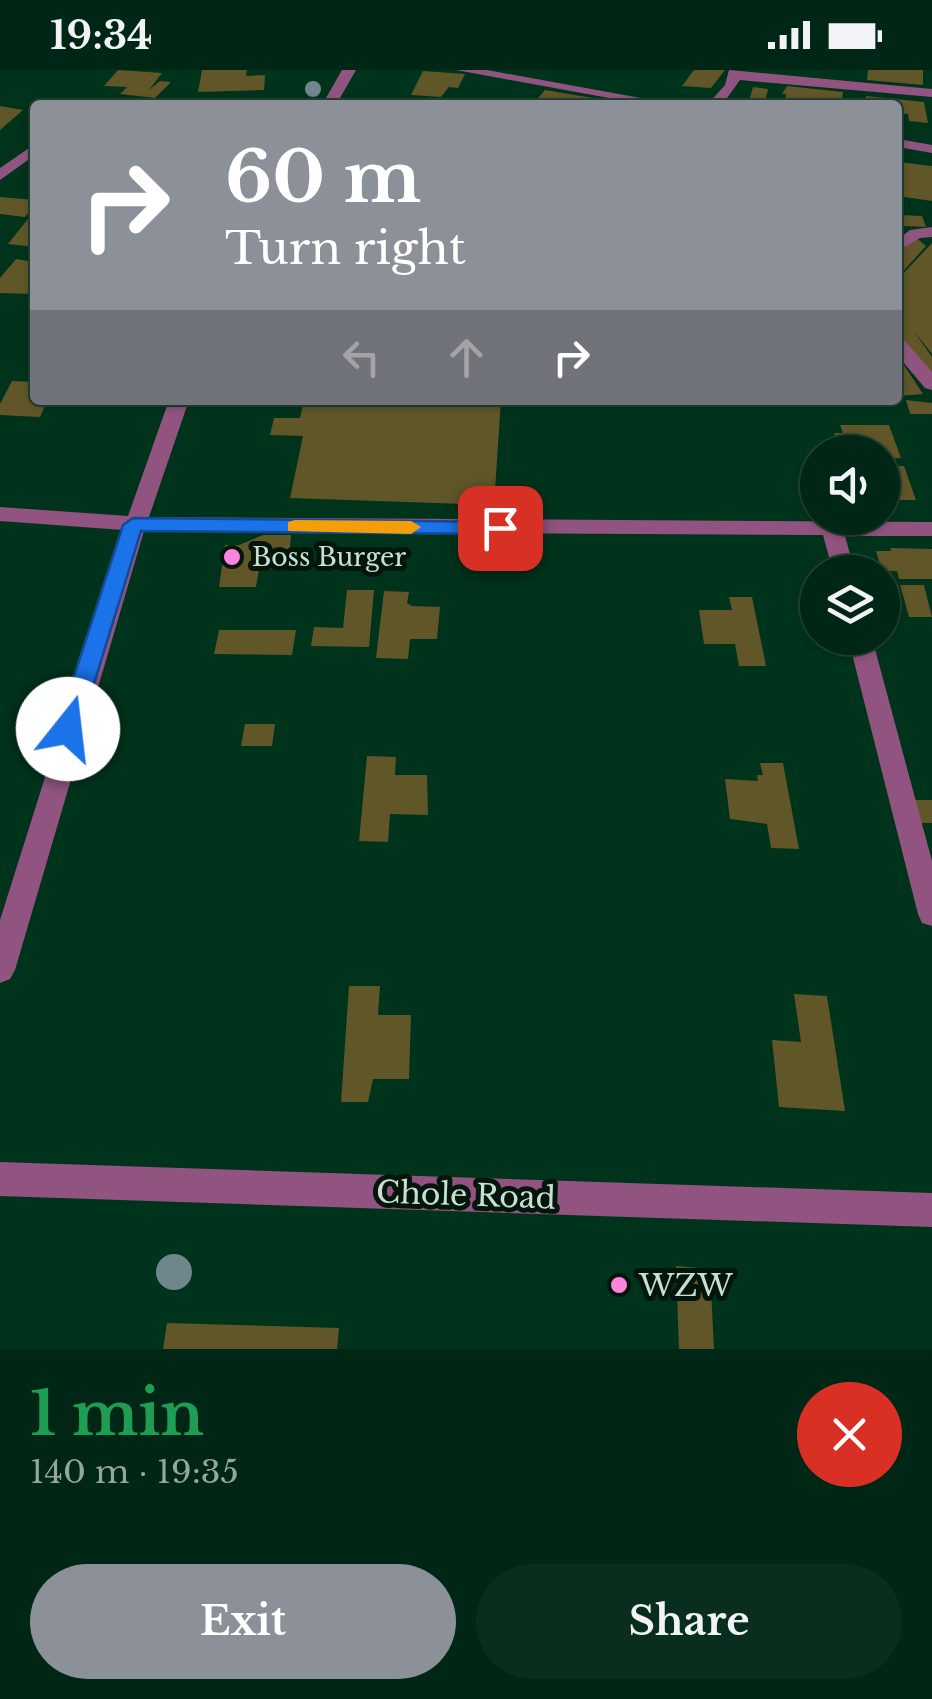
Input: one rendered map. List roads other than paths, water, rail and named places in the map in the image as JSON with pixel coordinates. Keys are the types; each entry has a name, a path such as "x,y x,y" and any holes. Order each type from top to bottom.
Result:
{"street":[{"path":"332,100 350,70"},
{"path":"463,70 642,100"},
{"path":"719,100 732,86 736,72 932,93"},
{"path":"902,144 932,149"},
{"path":"0,175 30,152"},
{"path":"902,243 916,232 932,232"},
{"path":"902,350 932,384"},
{"path":"0,970 78,695 176,405"},
{"path":"0,514 133,525 800,528"},
{"path":"900,529 932,529"},
{"path":"864,655 932,914"},
{"name":"Chole Road","path":"0,1179 932,1210"}],"place":[{"name":"Boss Burger","path":"232,557"},
{"name":"WZW","path":"619,1285"}]}
